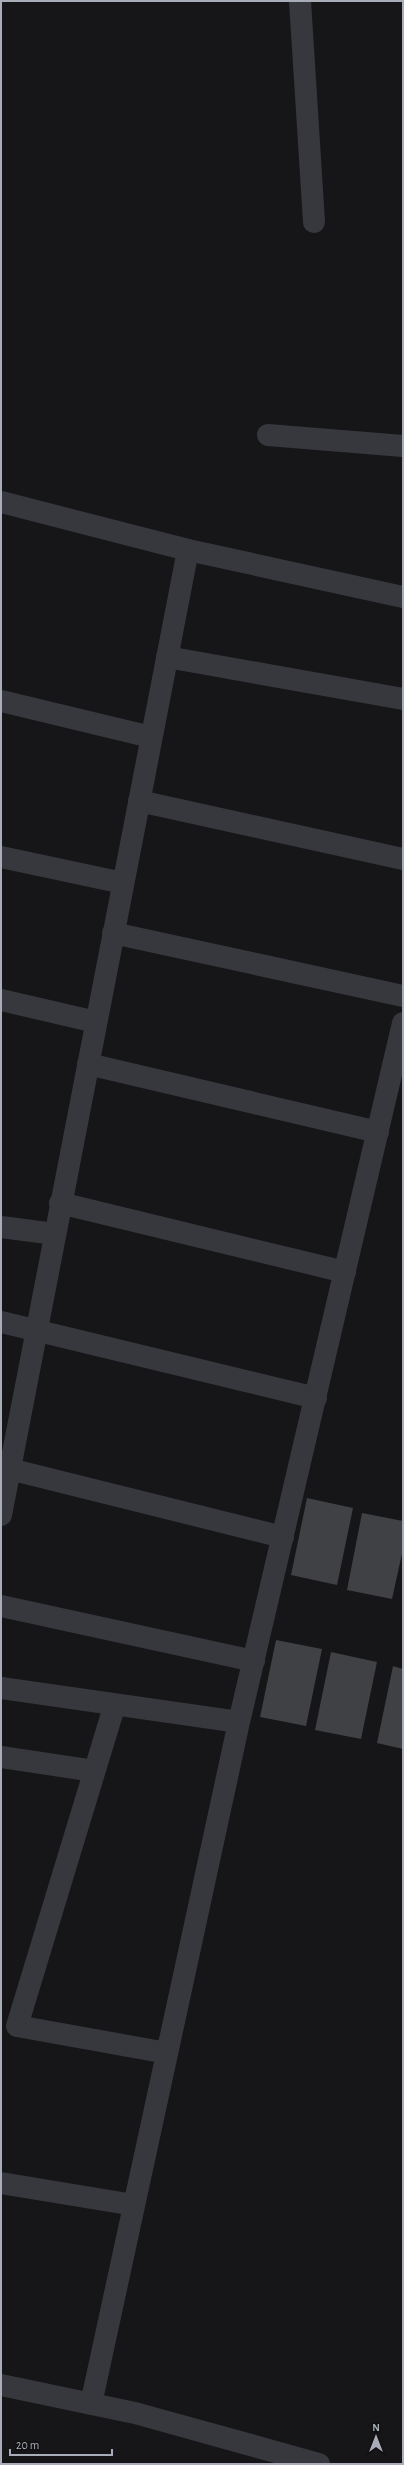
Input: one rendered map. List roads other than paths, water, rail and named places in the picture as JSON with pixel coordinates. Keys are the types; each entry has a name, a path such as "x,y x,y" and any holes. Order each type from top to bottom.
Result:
{"street":[{"path":"300,1 314,222"},
{"path":"268,435 403,446"},
{"path":"1,502 188,550 403,597"},
{"path":"1,1515 5,1468 55,1234 188,550"},
{"path":"167,657 403,699"},
{"path":"1,701 151,737"},
{"path":"139,801 403,859"},
{"path":"1,857 123,883"},
{"path":"113,933 403,996"},
{"path":"1,1000 96,1022"},
{"path":"91,2404 239,1722 403,1023"},
{"path":"88,1064 378,1132"},
{"path":"60,1203 345,1272"},
{"path":"1,1227 55,1234"},
{"path":"1,1322 316,1398"},
{"path":"5,1468 283,1537"},
{"path":"1,1606 254,1661"},
{"path":"1,1688 239,1722"},
{"path":"114,1704 17,2026 167,2053"},
{"path":"1,1757 94,1772"},
{"path":"1,2182 134,2205"},
{"path":"1,2385 135,2413 319,2464"}]}
